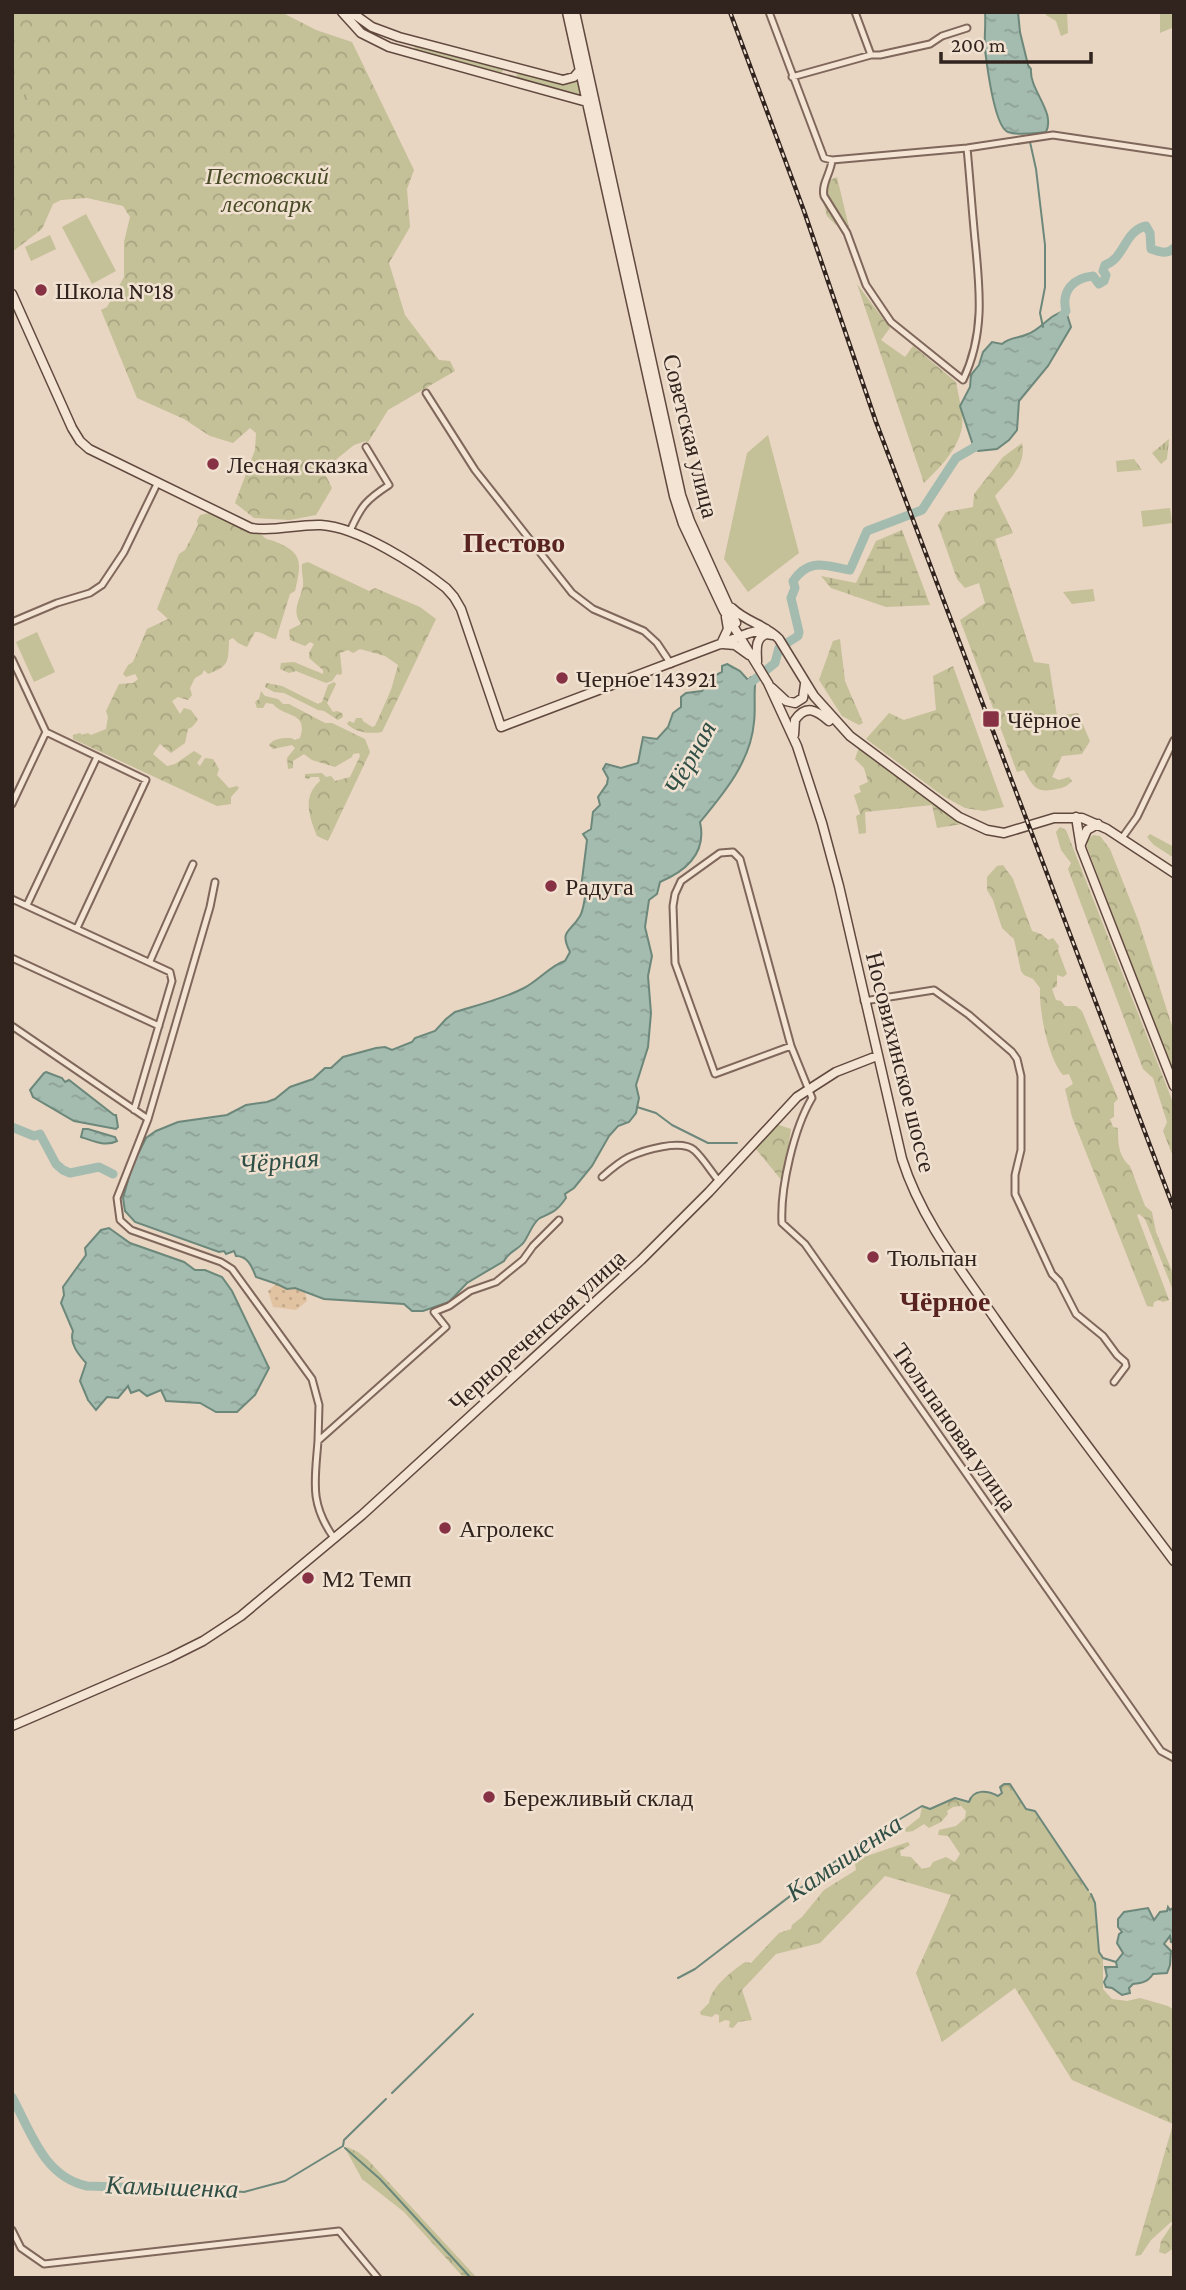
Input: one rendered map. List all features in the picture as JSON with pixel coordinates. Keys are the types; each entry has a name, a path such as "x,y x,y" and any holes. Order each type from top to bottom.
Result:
{"main road":[{"path":"342,12 361,33 389,47 587,102"},
{"path":"351,12 363,22 384,32 563,80 574,78 580,70"},
{"name":"Советская улица","path":"567,12 674,496 683,524 741,636"},
{"name":"Советская улица","path":"575,12 681,495 728,609"},
{"path":"12,294 72,428 80,441 94,453 251,528 262,530 322,525 350,531 372,541 451,592 461,609 501,727 741,636 766,629"},
{"path":"728,609 766,629 780,640 826,711 850,736"},
{"path":"721,644 727,629 728,609"},
{"path":"758,665 757,646 760,637 768,634 780,640"},
{"name":"Носовихинское шоссе","path":"741,636 768,683 794,738 816,804 906,1172 917,1200 931,1226 1038,1380 1174,1561"},
{"path":"721,644 741,648 758,665"},
{"path":"768,683 783,699 795,704 803,698 805,682"},
{"path":"794,738 795,720 799,715 809,709 817,711 959,817 981,828 1004,833 1054,818 1076,817 1098,824 1174,873"},
{"path":"1076,817 1081,848 1174,1086"},
{"path":"1081,848 1087,830 1098,824"},
{"name":"Чернореченская улица","path":"12,1726 159,1663 218,1632 241,1616 334,1538 634,1267 790,1104 810,1093 822,1080 877,1056"}],"street":[{"path":"769,12 824,158 832,160 967,148 1053,135 1174,153"},
{"path":"855,12 870,55"},
{"path":"792,77 870,55 930,44 942,36 967,28"},
{"path":"832,160 830,173 822,190 848,233 866,285 891,322 963,380 973,358 980,319 967,148"},
{"path":"426,393 475,470 572,593 593,609 643,631 657,643 671,664"},
{"path":"350,531 368,499 389,485 366,447"},
{"path":"12,622 57,603 90,593 102,585 124,552 158,484"},
{"path":"12,659 46,732 146,780 77,928"},
{"path":"12,804 46,732"},
{"path":"1122,838 1137,817 1174,740"},
{"path":"27,905 97,757"},
{"path":"792,1046 715,1074 675,963 673,906 681,881 720,853 733,852 740,859 792,1046 810,1093"},
{"path":"150,961 193,864"},
{"path":"215,882 148,1119 117,1198 120,1220 131,1230 221,1262 232,1269 312,1379 319,1405 315,1498 334,1538"},
{"path":"12,898 150,961 172,975 134,1110"},
{"path":"12,958 159,1026"},
{"path":"864,1001 934,990 969,1015 1017,1059 1021,1076 1021,1150 1015,1175 1016,1194 1052,1273 1059,1280 1076,1314 1102,1336 1126,1363 1114,1382"},
{"path":"12,1026 148,1119"},
{"name":"Тюльпановая улица","path":"810,1093 796,1136 782,1199 782,1223 805,1244 1161,1751 1174,1758"},
{"path":"602,1177 616,1165 642,1152 681,1146 693,1149 719,1181"},
{"path":"318,1441 446,1327 434,1312 449,1306 470,1291 496,1282 523,1260 559,1220"},
{"path":"12,2230 21,2248 44,2264 339,2231 378,2278"}],"green space":[{"name":"Пестовский лесопарк","path":"12,12 281,12 316,30 352,42 414,170 407,189 410,227 389,263 405,315 439,360 450,361 455,371 388,410 367,444 366,441 354,445 323,470 332,488 316,515 290,520 254,518 235,503 255,450 256,433 250,428 233,443 210,436 184,419 137,398 101,310 107,307 124,277 124,242 130,217 123,206 87,198 61,200 53,204 42,229 12,252"},
{"path":"1046,12 1067,12 1068,33 1061,36 1056,21 1046,15"},
{"path":"1160,12 1174,12 1174,27 1160,33"},
{"path":"415,44 504,69 500,75 414,53"},
{"path":"522,72 567,83 578,78 583,98 519,81 517,74"},
{"path":"26,93 31,111 16,116 12,98"},
{"path":"837,177 849,227 839,223 836,225 827,216 823,200 829,181"},
{"path":"86,214 116,271 92,284 62,227"},
{"path":"50,235 56,249 31,261 25,247"},
{"path":"857,284 890,328 881,340 905,357 913,346 956,382 962,416 960,435 947,458 924,483"},
{"path":"768,435 799,553 748,592 724,559 747,453"},
{"path":"1169,439 1167,459 1161,464 1152,453"},
{"path":"1022,443 1019,465 995,496 1013,533 995,539 1034,662 1049,664 1057,716 1078,713 1090,741 1082,754 1062,756 1052,777 1059,780 1069,777 1072,781 1063,788 1049,790 1036,787 1024,770 1017,772 960,620 985,603 979,583 965,588 957,579 938,525 946,512 973,507 974,494 1003,457"},
{"path":"1134,459 1142,470 1117,472 1116,461"},
{"path":"1170,508 1172,523 1143,527 1141,511"},
{"path":"209,513 292,550 299,567 295,591 290,594 276,639 255,632 247,647 233,638 229,640 228,658 224,665 208,674 204,670 195,678 190,688 192,695 188,700 178,697 172,701 180,714 184,708 191,710 198,720 188,729 185,743 171,753 160,744 153,754 167,766 175,764 194,751 202,756 197,763 200,766 205,758 213,759 219,769 217,775 229,788 239,788 231,797 231,804 217,806 73,739 73,735 91,735 106,729 106,711 119,684 133,683 138,679 135,674 126,677 123,674 133,662 147,629 168,619 157,609 179,554 185,550 198,525 200,515"},
{"path":"902,530 930,605 886,607 831,588 821,576 856,583 876,541"},
{"path":"308,562 369,591 375,588 420,607 436,619 382,732 363,732 347,724 349,721 354,723 356,718 362,718 372,727 375,726 391,690 398,665 385,656 360,649 353,653 348,650 340,653 342,673 326,683 296,671 289,673 280,669 281,663 294,662 323,674 323,670 309,658 314,644 310,642 305,646 290,640 289,630 301,624 296,610 303,586 302,564"},
{"path":"1093,589 1095,601 1072,604 1063,592"},
{"path":"37,632 55,672 34,682 16,642"},
{"path":"840,639 845,681 863,723 859,725 842,716 819,680 833,641"},
{"path":"953,666 1004,807 984,811 965,808 943,796 866,739 889,713 904,720 936,710 933,676"},
{"path":"334,682 336,684 327,703 333,712 342,713 343,717 338,720 324,711 265,687 266,683 282,686 318,704 322,702 328,685"},
{"path":"261,691 265,696 278,699 283,704 289,704 325,723 332,723 365,739 370,752 328,841 317,836 309,807 311,794 320,781 319,777 308,779 305,774 322,773 326,777 331,776 335,781 350,777 359,753 353,754 335,767 312,760 304,754 293,761 293,768 288,769 287,758 295,748 292,745 273,749 269,745 279,739 300,738 301,723 273,704 266,703 263,708 257,708 255,702"},
{"path":"859,747 962,824 937,828 932,805 865,812 866,833 859,834 856,816 860,814 854,795 861,792 859,786 868,782 864,768 855,759"},
{"path":"1060,827 1066,830 1174,1105 1174,1159 1163,1131 1167,1122 1153,1078 1143,1069 1068,869 1071,863 1061,850 1056,832"},
{"path":"1150,834 1174,847 1174,858 1154,845 1147,837"},
{"path":"1093,835 1100,836 1110,849 1138,920 1174,1032 1174,1075 1087,847 1088,840"},
{"path":"1003,865 1013,879 1032,931 1048,940 1053,938 1059,946 1067,974 1063,977 1057,975 1057,986 1052,989 1056,1000 1065,1006 1076,1006 1082,1011 1118,1099 1114,1103 1114,1117 1110,1119 1113,1127 1118,1128 1121,1153 1130,1166 1145,1206 1152,1212 1156,1232 1174,1276 1174,1293 1145,1219 1137,1215 1169,1300 1154,1302 1153,1307 1147,1306 1072,1117 1065,1089 1073,1084 1069,1074 1063,1075 1049,1046 1041,1009 1040,988 1021,971 1014,939 1002,928 987,890 987,877 997,866"},
{"path":"776,1124 791,1129 783,1182 755,1148"},
{"path":"1010,1784 1026,1809 1035,1811 1091,1894 1095,1903 1099,1952 1103,1958 1103,1989 1112,1999 1127,2001 1140,1998 1174,2010 1174,2248 1165,2254 1159,2252 1161,2241 1173,2223 1171,2222 1151,2240 1141,2255 1135,2256 1173,2124 1072,2080 1015,1988 942,2042 916,1973 951,1895 885,1876 820,1943 776,1954 742,1990 752,2020 738,2022 733,2028 729,2027 730,2021 719,2023 719,2015 701,2015 700,2012 723,1980 745,1962 751,1963 779,1933 791,1929 824,1890 856,1870 855,1863 864,1857 908,1842 910,1845 900,1851 901,1856 911,1857 922,1869 946,1857 955,1862 960,1854 948,1836 938,1835 939,1830 956,1826 965,1818 966,1811 961,1806 947,1811 948,1814 941,1822 929,1828 924,1824 913,1831 906,1832 905,1829 920,1817 922,1806 930,1809 955,1798 968,1802 981,1792 998,1796 1002,1793 1000,1787"},
{"path":"347,2147 368,2160 477,2278 464,2278 404,2212 362,2179 346,2150"}],"sand":[{"path":"277,1283 305,1292 307,1301 296,1310 273,1307 268,1291"}],"water":[{"path":"985,12 1018,12 1031,77 1048,117 1046,132 1017,134 1003,128 989,81 985,50"},
{"path":"1066,311 1071,327 1048,366 1019,401 1017,430 997,449 978,451 973,445 960,406 983,352 992,342 1002,344 1024,336 1055,315"},
{"path":"727,664 740,671 748,680 751,677 756,678 752,736 735,776 700,822 700,843 692,860 660,882 657,894 649,900 645,927 652,956 648,976 651,1013 648,1047 636,1085 639,1098 636,1113 629,1122 618,1126 609,1136 592,1166 574,1188 565,1194 566,1198 554,1211 538,1220 522,1245 504,1261 467,1283 449,1302 423,1311 412,1311 404,1304 324,1299 295,1288 287,1289 256,1277 249,1263 236,1256 234,1251 226,1254 224,1251 219,1252 135,1222 125,1211 123,1198 132,1166 146,1138 156,1131 178,1122 227,1115 246,1105 275,1099 290,1087 313,1079 325,1068 331,1068 343,1057 376,1048 385,1047 392,1050 412,1042 415,1038 435,1031 455,1012 516,992 565,961 570,952 567,932 580,916 584,904 586,892 581,888 587,840 583,834 591,829 593,812 600,805 598,797 607,784 608,778 603,769 606,764 621,768 638,763 643,737 657,739 668,727 673,713 681,707 681,697 686,693 702,691 712,677 722,672 722,666"},
{"path":"46,1072 62,1078 65,1082 69,1080 116,1115 118,1127 116,1129 74,1121 33,1097 30,1090"},
{"path":"83,1129 115,1137 117,1141 104,1143 81,1137"},
{"path":"109,1228 130,1243 184,1262 195,1270 205,1270 222,1277 232,1291 269,1368 255,1395 237,1412 216,1412 200,1403 166,1401 161,1390 147,1396 139,1390 131,1393 128,1386 118,1398 107,1397 96,1410 88,1400 80,1381 86,1363 73,1344 73,1331 61,1303 63,1287 86,1255 85,1248 101,1230"},
{"path":"1168,1907 1170,1910 1174,1907 1174,1943 1171,1942 1170,1936 1164,1944 1171,1951 1167,1973 1153,1974 1145,1982 1133,1984 1129,1988 1130,1993 1122,1995 1106,1987 1105,1967 1117,1967 1116,1962 1123,1953 1117,1943 1122,1932 1118,1927 1118,1919 1124,1912 1148,1908 1154,1920 1160,1912 1167,1911"}],"waterway":[{"path":"1030,142 1045,245 1045,287 1040,313 1043,327"},
{"name":"Чёрная","path":"1059,320 1066,311 1065,297 1070,287 1086,277 1093,276 1099,284 1104,281 1105,265 1117,257 1133,233 1139,229 1146,226 1150,233 1151,249 1166,252 1174,248"},
{"name":"Чёрная","path":"749,684 775,663 779,648 798,636 791,598 795,588 793,581 799,573 818,565 850,570 867,531 922,510 956,458 975,447 980,439"},
{"path":"637,1107 656,1113 672,1125 708,1143 737,1143"},
{"name":"Чёрная","path":"12,1127 34,1136 40,1134 56,1164 63,1170 70,1173 99,1167 113,1174"},
{"name":"Камышенка","path":"678,1978 695,1969 858,1844 922,1806 930,1809 955,1798 969,1802 974,1795 981,1792 998,1796 1002,1793 1000,1787 1004,1784 1010,1784 1026,1809 1035,1811 1088,1890"},
{"name":"Камышенка","path":"1091,1894 1095,1903 1099,1952 1103,1958 1116,1962"},
{"name":"Камышенка","path":"392,2093 473,2014"},
{"name":"Камышенка","path":"12,2097 49,2163 72,2181 87,2186 150,2188"},
{"name":"Камышенка","path":"150,2188 168,2186 244,2192 285,2181 343,2146 344,2140 386,2099"},
{"path":"345,2148 380,2179 471,2278"}],"railway":[{"path":"730,12 804,211 876,422 1174,1209"}],"place":[{"name":"Школа №18","path":"41,290"},
{"name":"Лесная сказка","path":"213,464"},
{"name":"Черное 143921","path":"562,678"},
{"name":"Чёрное","path":"991,719"},
{"name":"Радуга","path":"551,886"},
{"name":"Тюльпан","path":"873,1257"},
{"name":"Агролекс","path":"445,1528"},
{"name":"М2 Темп","path":"308,1578"},
{"name":"Бережливый склад","path":"489,1797"}],"district":[{"name":"Пестово","path":"514,542"},
{"name":"Чёрное","path":"945,1301"}]}
